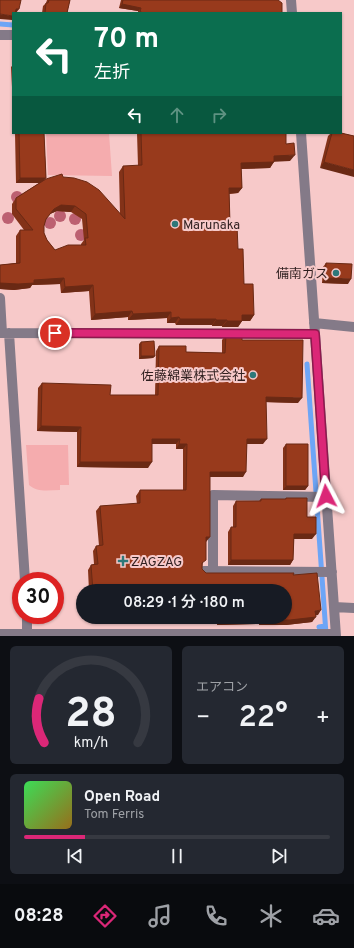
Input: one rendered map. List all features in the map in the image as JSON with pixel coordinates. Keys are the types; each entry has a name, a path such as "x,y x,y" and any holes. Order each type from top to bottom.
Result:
{"street":[{"path":"291,0 292,12"},
{"path":"0,35 12,35"},
{"path":"0,634 331,634 334,607 329,572 301,134"},
{"path":"0,298 24,572"},
{"path":"314,323 354,326"},
{"path":"4,333 315,334"},
{"path":"324,496 213,495 209,571 329,572"},
{"path":"334,607 354,608"},
{"path":"27,624 27,635"}],"shaded area":[{"path":"46,134 109,134 112,176 48,175"},
{"path":"26,445 68,445 69,485 60,485 60,490 48,491 32,488 29,485"}],"building":[{"path":"0,0 21,0 19,9 16,9 15,12 12,12 12,16 0,14"},
{"path":"49,0 70,0 67,12 45,12 46,3 48,3"},
{"path":"123,0 278,0 282,3 282,12 140,12 141,8 122,4"},
{"path":"342,133 354,136 354,170 324,162 332,134"},
{"path":"19,134 44,134 46,178 20,178"},
{"path":"141,134 286,134 286,144 294,143 295,155 274,156 274,162 241,163 242,188 229,188 230,225 237,225 238,249 243,249 244,284 253,284 254,315 242,315 242,321 227,321 216,319 180,319 179,317 171,318 171,312 133,314 132,311 95,314 93,285 65,287 64,278 34,280 34,283 0,283 0,265 20,263 20,230 33,230 16,209 16,198 46,179 62,174 63,177 74,178 87,182 99,190 125,219 123,166 142,165","holes":["61,205 75,206 86,214 88,238 85,238 86,245 68,245 55,250 47,240 44,233 46,219 54,209"]},
{"path":"326,263 352,264 351,279 325,278"},
{"path":"226,335 242,335 242,340 303,340 302,398 266,397 267,439 247,439 246,472 210,472 210,537 206,537 206,560 202,563 202,569 206,573 294,573 293,575 317,573 321,610 315,611 316,617 292,620 292,584 92,584 91,565 98,564 96,546 103,545 100,506 140,503 140,490 186,490 187,444 179,444 180,439 152,439 152,462 80,462 81,427 41,426 42,383 111,385 110,395 158,395 159,346 186,346 186,352 225,353"},
{"path":"154,341 155,356 141,356 141,342"},
{"path":"286,444 308,444 308,486 286,486"},
{"path":"307,498 307,517 316,517 316,534 294,534 293,560 231,560 231,527 236,527 236,501 261,501 261,499"}],"waterway":[{"path":"0,24 12,25"},
{"path":"307,364 326,634"},
{"path":"319,627 325,626"}],"place":[{"name":"Marunaka","path":"175,224"},
{"name":"備南ガス","path":"336,273"},
{"name":"佐藤綿業株式会社","path":"253,375"},
{"name":"ZAGZAG","path":"123,561"}],"route":[{"path":"55,333 315,334 326,496"}]}
